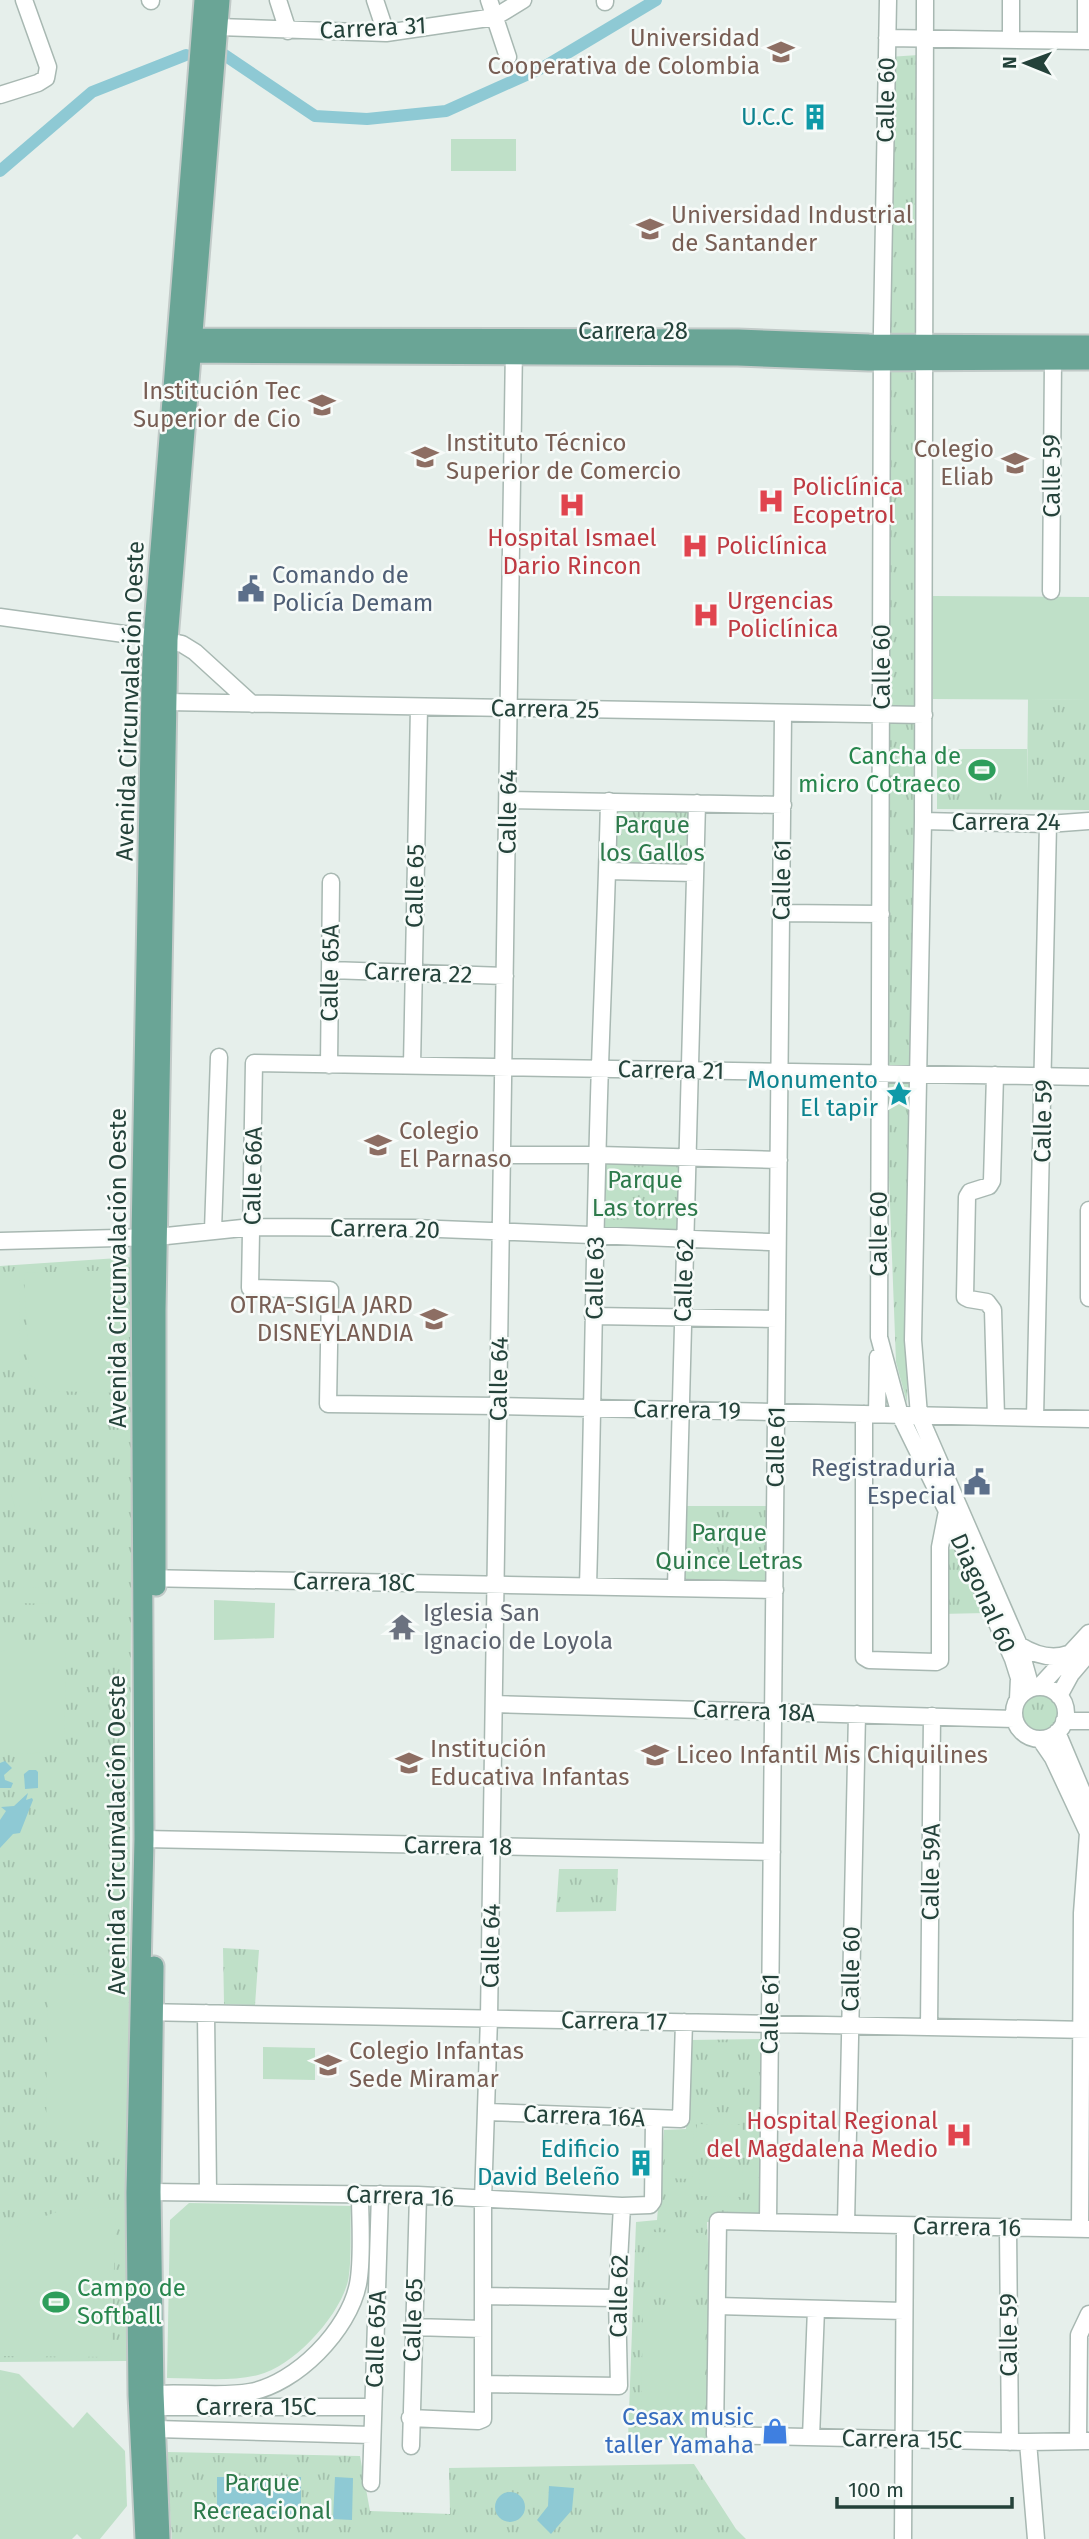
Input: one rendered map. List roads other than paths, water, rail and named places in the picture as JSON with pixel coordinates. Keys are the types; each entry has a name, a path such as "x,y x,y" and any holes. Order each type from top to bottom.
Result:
{"main road":[{"name":"Avenida Circunvalación Oeste","path":"145,2539 151,2192 147,2012 149,1237 160,639 184,345 204,0"},
{"name":"Avenida Circunvalación Oeste","path":"184,345 220,0"},
{"name":"Carrera 28","path":"184,345 514,347 738,339 882,353 1089,345"},
{"name":"Carrera 28","path":"923,353 1089,360"},
{"name":"Avenida Circunvalación Oeste","path":"149,1237 166,702 160,639"},
{"name":"Avenida Circunvalación Oeste","path":"147,2012 136,2193 147,2401 156,2429 160,2539"}],"street":[{"path":"0,95 46,78 48,67 24,0"},
{"path":"278,0 288,30"},
{"path":"375,0 386,33"},
{"path":"489,0 508,57"},
{"name":"Carrera 31","path":"218,27 386,33 495,17 523,0"},
{"name":"Calle 60","path":"888,0 882,353 878,1337 900,1415"},
{"name":"Calle 60","path":"919,1415 913,1340 923,821 925,0"},
{"path":"1011,0 1011,40"},
{"path":"887,38 1088,41 1086,0"},
{"name":"Calle 64","path":"410,2418 483,2419 483,2200 492,1846 514,347"},
{"name":"Calle 59","path":"1051,592 1053,360"},
{"path":"0,617 182,644 195,652 252,704"},
{"name":"Carrera 25","path":"166,702 923,715"},
{"name":"Calle 65","path":"412,1066 419,707"},
{"name":"Calle 61","path":"768,2222 783,714"},
{"path":"508,800 783,804"},
{"name":"Calle 63","path":"588,1586 594,1408 593,1316 609,801"},
{"name":"Calle 62","path":"676,1588 697,803"},
{"name":"Carrera 24","path":"923,821 1048,824 1089,821"},
{"name":"Calle 59","path":"1035,1418 1048,824"},
{"path":"607,871 695,873"},
{"name":"Calle 65A","path":"329,1065 331,882"},
{"path":"782,913 881,914"},
{"name":"Carrera 22","path":"330,970 505,976"},
{"path":"213,1230 219,1057"},
{"name":"Carrera 21","path":"254,1063 1089,1077"},
{"name":"Calle 66A","path":"254,1063 250,1288 330,1290 328,1405"},
{"path":"995,1075 992,1181 989,1186 970,1192 967,1197 965,1297 987,1302 993,1310 996,1417"},
{"path":"503,1155 779,1160"},
{"path":"1089,1210 1089,1298"},
{"name":"Carrera 20","path":"0,1241 149,1237 252,1227 414,1228 769,1242"},
{"path":"593,1316 777,1320"},
{"path":"878,1337 871,1414 864,1657 869,1660 940,1660 940,1547 947,1511"},
{"name":"Carrera 19","path":"328,1405 499,1406 1089,1419"},
{"name":"Diagonal 60","path":"900,1415 947,1511 1013,1659 1019,1678 1018,1699"},
{"name":"Diagonal 60","path":"919,1415 1036,1687"},
{"path":"940,1547 951,1544 963,1548"},
{"name":"Carrera 18C","path":"149,1578 775,1590"},
{"path":"1085,2229 1082,1913 1089,1834 1053,1758 1040,1739 1026,1735 1014,1719 1014,1708 1018,1699 1036,1687 1089,1633"},
{"path":"1019,1645 1038,1655 1060,1657 1069,1654"},
{"path":"1059,1696 1071,1674 1089,1653"},
{"path":"1036,1687 1059,1696 1064,1704 1061,1727 1089,1808"},
{"name":"Carrera 18A","path":"494,1703 1014,1719"},
{"name":"Calle 60","path":"846,2224 857,1714"},
{"name":"Calle 59A","path":"929,2027 932,1716"},
{"path":"1040,1739 1061,1727 1089,1721"},
{"name":"Carrera 18","path":"149,1839 772,1852"},
{"name":"Carrera 17","path":"147,2012 1085,2030"},
{"path":"206,2013 208,2191"},
{"name":"Carrera 16A","path":"487,2112 681,2119 684,2022"},
{"name":"Carrera 16","path":"151,2192 380,2194 622,2206 650,2205 653,2201 654,2119"},
{"name":"Calle 65A","path":"147,2401 246,2393 267,2388 296,2372 328,2341 353,2302 359,2283 360,2194"},
{"name":"Calle 65A","path":"371,2483 380,2194"},
{"name":"Calle 65","path":"411,2446 418,2195"},
{"name":"Calle 62","path":"484,2384 619,2386 617,2298 622,2206"},
{"name":"Carrera 16","path":"717,2306 718,2221 1085,2229"},
{"path":"903,2539 905,2226"},
{"name":"Calle 59","path":"1008,2228 1010,2442"},
{"path":"484,2296 617,2298"},
{"path":"353,2302 377,2303"},
{"path":"717,2306 904,2311"},
{"name":"Carrera 15C","path":"717,2306 715,2435 1010,2442 1084,2441"},
{"path":"811,2437 816,2309"},
{"path":"1084,2441 1079,2334 1089,2314"},
{"path":"413,2327 483,2329"},
{"name":"Carrera 15C","path":"147,2401 373,2407"},
{"name":"Carrera 15C","path":"156,2429 372,2435"},
{"path":"1028,2442 1036,2539"}],"water":[{"path":"5,1761 12,1768 4,1775 5,1780 13,1783 11,1788 0,1788 0,1763"},
{"path":"29,1770 38,1772 38,1788 25,1789 24,1774"},
{"path":"28,1793 26,1800 33,1800 20,1833 13,1834 0,1848 0,1820 6,1811 1,1807 14,1806"},
{"path":"217,2477 301,2477 301,2517 217,2517"},
{"path":"335,2477 353,2478 352,2520 333,2519"},
{"path":"549,2486 574,2488 572,2510 551,2534 537,2520 548,2506"},
{"path":"510,2492 516,2493 524,2501 524,2513 516,2521 510,2522 504,2521 496,2513 495,2507 496,2501 504,2493"}],"waterway":[{"path":"223,54 315,116 367,119 446,111 544,67 656,0"},
{"path":"0,171 92,92 186,55"}],"place":[{"name":"Universidad Cooperativa de Colombia","path":"781,52"},
{"name":"U.C.C","path":"815,117"},
{"name":"Universidad Industrial de Santander","path":"650,229"},
{"name":"Institución Tec Superior de Cio","path":"322,405"},
{"name":"Instituto Técnico Superior de Comercio","path":"425,457"},
{"name":"Colegio Eliab","path":"1015,463"},
{"name":"Policlínica Ecopetrol","path":"771,501"},
{"name":"Hospital Ismael Dario Rincon","path":"572,505"},
{"name":"Policlínica","path":"695,546"},
{"name":"Comando de Policía Demam","path":"251,589"},
{"name":"Urgencias Policlínica","path":"706,615"},
{"name":"Cancha de micro Cotraeco","path":"982,770"},
{"name":"Monumento El tapir","path":"899,1094"},
{"name":"Colegio El Parnaso","path":"378,1145"},
{"name":"OTRA-SIGLA JARD DISNEYLANDIA","path":"434,1319"},
{"name":"Registraduria Especial","path":"977,1482"},
{"name":"Iglesia San Ignacio de Loyola","path":"402,1627"},
{"name":"Liceo Infantil Mis Chiquilines","path":"655,1755"},
{"name":"Institución Educativa Infantas","path":"409,1763"},
{"name":"Colegio Infantas Sede Miramar","path":"328,2065"},
{"name":"Hospital Regional del Magdalena Medio","path":"959,2135"},
{"name":"Edificio David Beleño","path":"641,2163"},
{"name":"Campo de Softball","path":"56,2302"},
{"name":"Cesax music taller Yamaha","path":"775,2431"}],"park label":[{"name":"Parque los Gallos","path":"652,839"},
{"name":"Parque Las torres","path":"645,1194"},
{"name":"Parque Quince Letras","path":"729,1547"},
{"name":"Parque Recreacional","path":"262,2497"}]}
